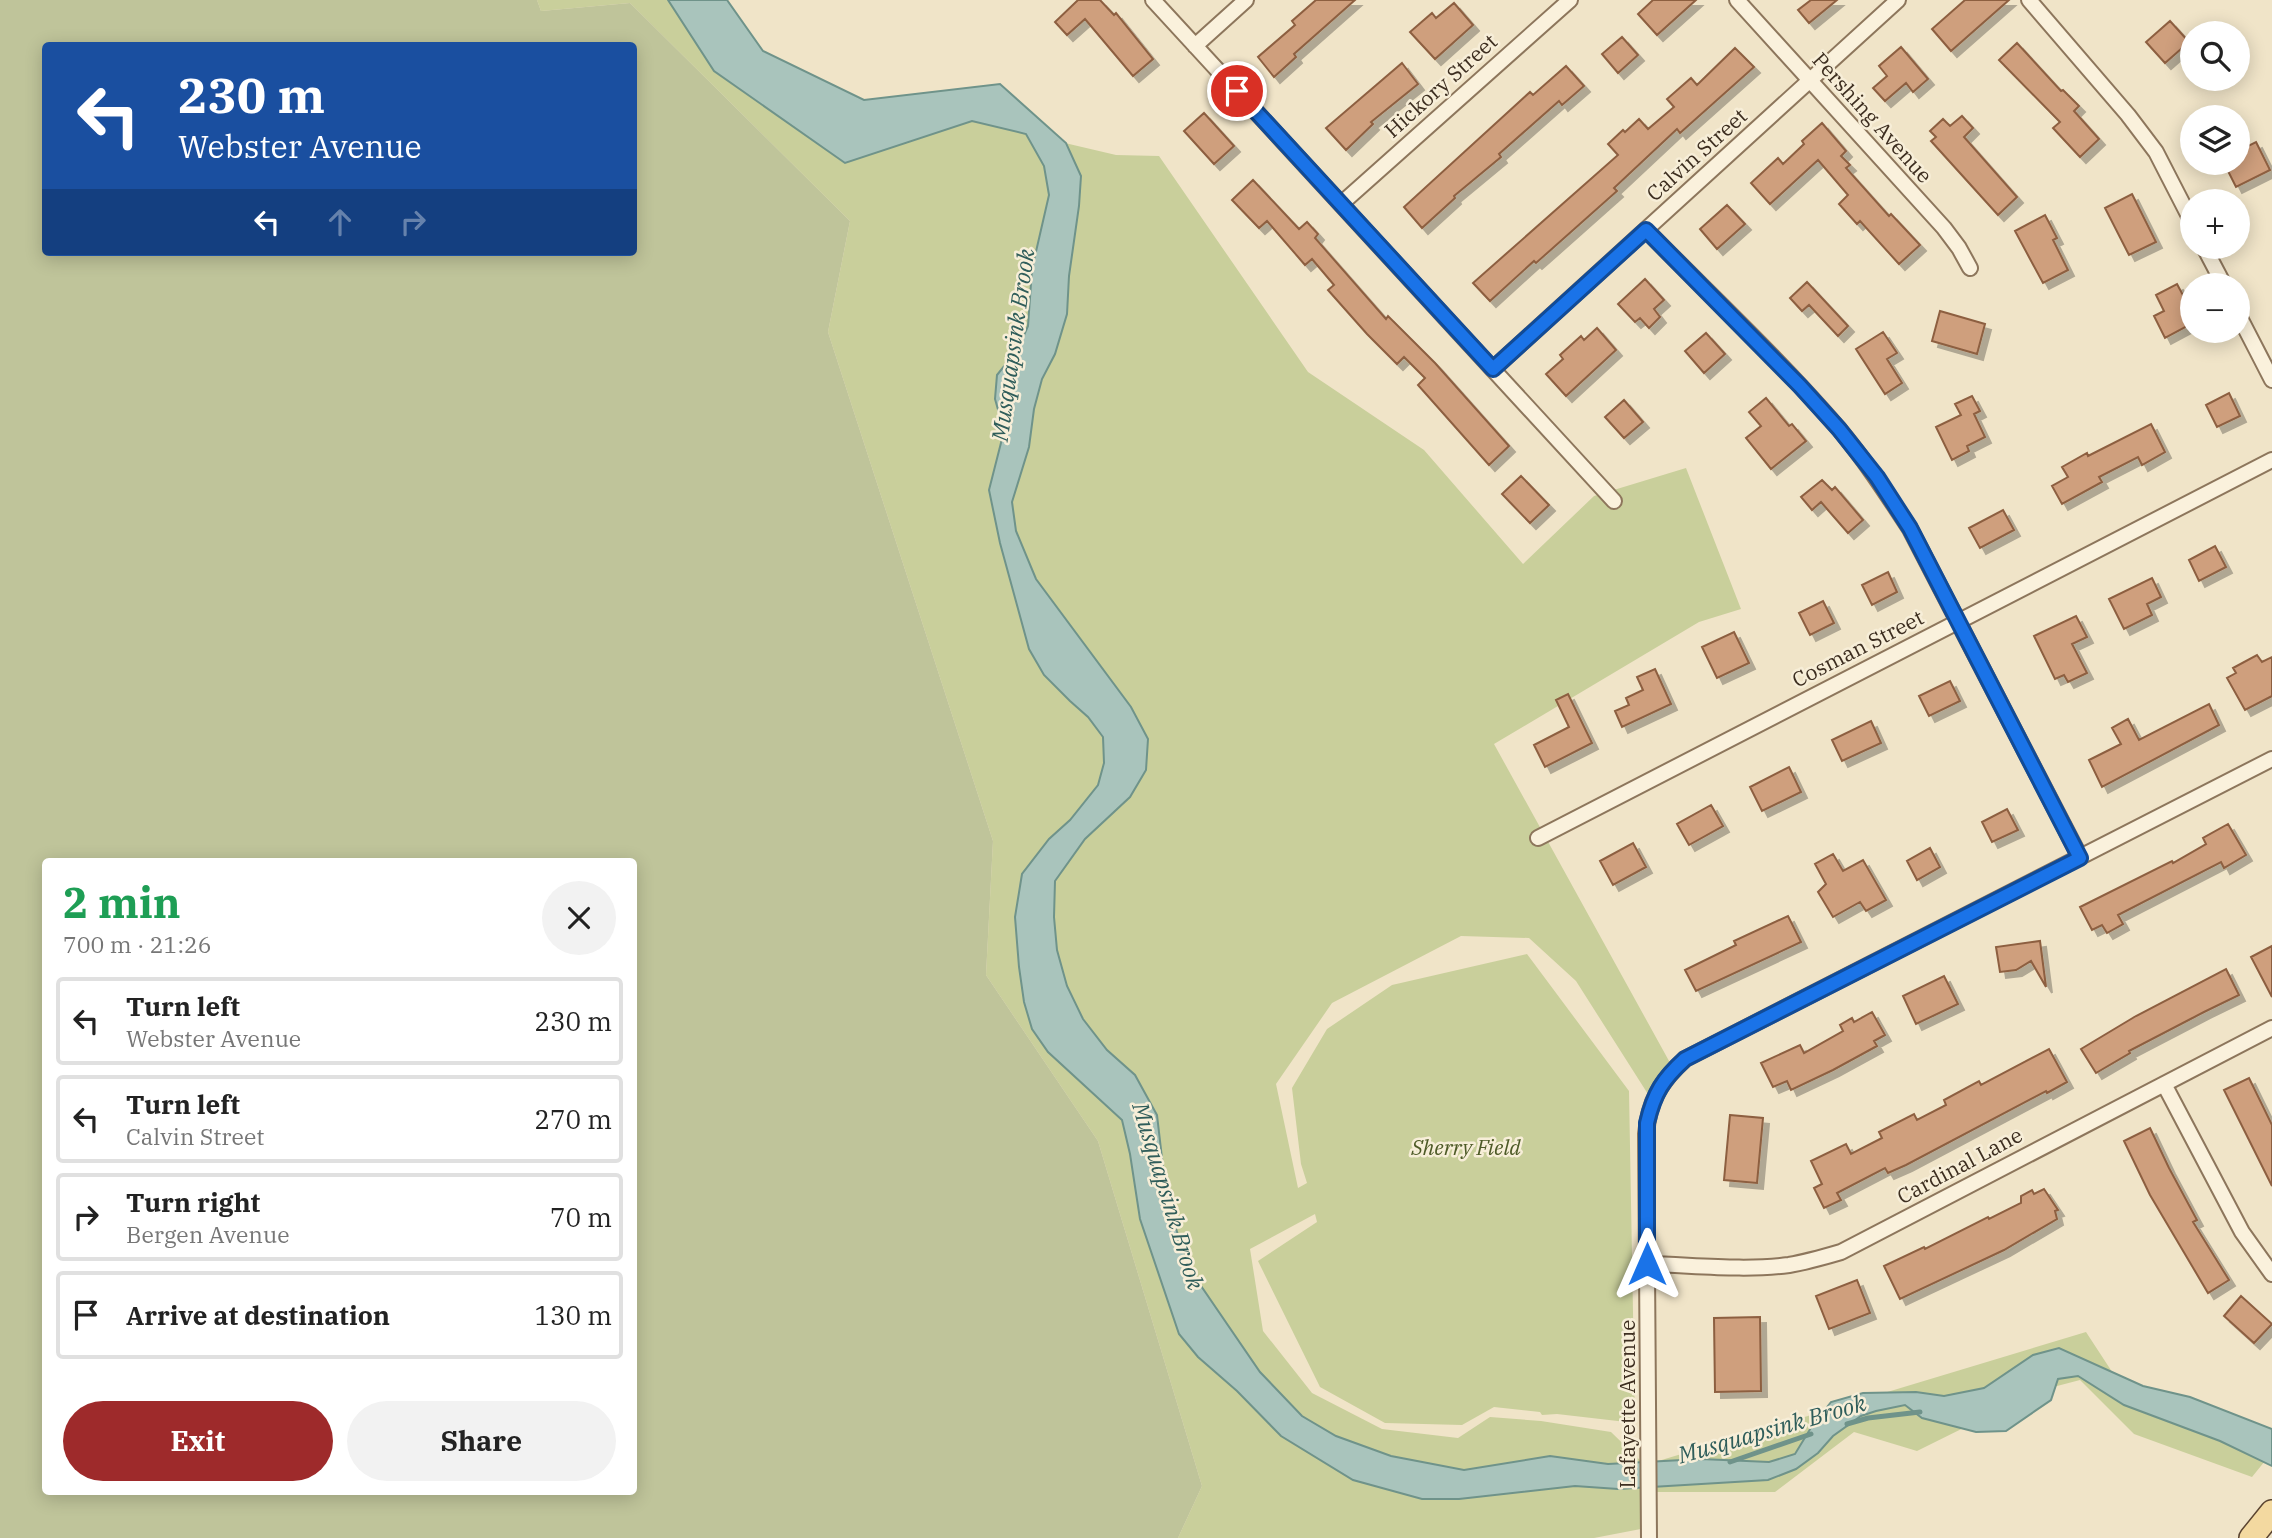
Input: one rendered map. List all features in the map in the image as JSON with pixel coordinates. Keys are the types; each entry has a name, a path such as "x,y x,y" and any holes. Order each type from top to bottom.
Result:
{"main road":[{"path":"2251,1538 2272,1512"}],"street":[{"path":"1153,0 1614,501"},
{"path":"1195,46 1246,0"},
{"name":"Hickory Street","path":"1341,204 1570,0"},
{"name":"Pershing Avenue","path":"1737,0 1944,228 1970,268"},
{"name":"Calvin Street","path":"1493,369 1898,0"},
{"path":"2029,0 2129,115 2156,152 2180,199"},
{"path":"1646,230 1800,386 1877,477 1910,528 2080,858"},
{"path":"2250,337 2272,380"},
{"name":"Cosman Street","path":"1538,838 2272,460"},
{"name":"Lafayette Avenue","path":"1649,1538 1647,1123 1652,1103 1668,1075 1685,1059 2272,759"},
{"name":"Cardinal Lane","path":"1647,1264 1759,1267 1811,1261 1841,1252 2272,1028"},
{"path":"2164,1084 2242,1232 2272,1274"}],"green space":[{"path":"0,0 537,0 541,11 630,3 850,221 828,332 993,841 986,975 1098,1141 1202,1486 1178,1538 0,1538"},
{"name":"Sherry Field","path":"537,0 668,0 714,71 845,163 971,121 1116,155 1159,156 1308,372 1424,450 1523,564 1594,496 1686,468 1741,609 1699,622 1494,744 1674,1070 1653,1102 1576,981 1529,938 1461,936 1332,1003 1276,1084 1298,1188 1307,1183 1301,1164 1292,1088 1327,1029 1392,985 1527,954 1629,1091 1635,1423 1557,1414 1542,1415 1540,1412 1494,1407 1462,1425 1385,1423 1320,1387 1258,1261 1317,1222 1315,1214 1250,1249 1263,1331 1312,1393 1382,1429 1458,1438 1490,1417 1541,1421 1611,1432 1645,1465 2086,1332 2120,1384 2269,1456 2252,1477 2134,1434 2080,1380 2038,1391 1917,1451 1854,1432 1775,1492 1650,1492 1646,1528 1594,1538 1178,1538 1202,1486 1098,1141 986,975 993,841 828,332 850,221 630,3 541,11"}],"water":[{"path":"668,0 727,0 763,51 864,100 1000,84 1066,143 1081,176 1067,314 1055,354 1042,379 1034,409 1029,447 1012,502 1016,531 1036,579 1131,707 1148,739 1146,770 1130,797 1085,839 1055,881 1057,950 1067,986 1083,1019 1107,1050 1135,1075 1157,1115 1167,1201 1183,1250 1197,1280 1260,1372 1302,1416 1336,1436 1391,1456 1464,1470 1550,1456 1608,1464 1701,1459 1769,1462 1795,1454 1831,1402 1863,1393 1916,1392 1944,1396 1984,1388 2033,1355 2059,1348 2143,1386 2190,1397 2272,1429 2272,1466 2220,1441 2124,1405 2078,1376 2058,1379 2051,1400 2006,1431 1976,1432 1922,1418 1905,1405 1861,1416 1833,1436 1818,1453 1796,1469 1768,1480 1618,1489 1575,1486 1459,1499 1422,1499 1353,1480 1281,1436 1237,1391 1198,1357 1179,1334 1140,1219 1122,1120 1048,1052 1032,1029 1024,1002 1015,917 1022,874 1049,839 1070,820 1098,785 1104,763 1103,737 1088,717 1044,675 1029,649 1000,543 989,490 1004,431 995,399 997,375 1018,349 1028,326 1032,269 1049,195 1044,166 1026,134 972,121 845,163 714,71"}],"building":[{"path":"1078,0 1100,0 1114,15 1116,13 1153,59 1133,76 1085,19 1067,35 1055,22"},
{"path":"1316,0 1355,0 1294,54 1296,57 1274,77 1258,57 1295,25 1292,21"},
{"path":"1653,0 1696,0 1657,35 1638,14"},
{"path":"1811,0 1837,0 1809,23 1798,10"},
{"path":"1965,0 2009,0 1951,51 1932,29"},
{"path":"1454,3 1473,25 1435,59 1410,32 1432,13 1436,18"},
{"path":"2170,21 2180,32 2180,50 2165,63 2146,42"},
{"path":"1622,37 1638,55 1618,73 1602,54"},
{"path":"2017,43 2061,91 2079,106 2074,111 2099,139 2080,157 2053,128 2060,122 1999,60"},
{"path":"1901,47 1928,79 1913,92 1906,83 1885,101 1873,88 1887,76 1879,66"},
{"path":"1735,48 1754,67 1680,133 1677,129 1614,188 1617,191 1490,301 1473,283 1618,155 1608,144 1623,130 1625,132 1639,119 1648,129 1674,107 1667,99 1691,78 1697,85"},
{"path":"1402,63 1418,84 1371,122 1373,124 1346,150 1326,128"},
{"path":"1566,66 1584,86 1562,105 1559,101 1422,228 1404,207 1530,92 1533,95"},
{"path":"1204,113 1234,146 1214,164 1184,131"},
{"path":"1962,116 1973,128 1964,137 2017,197 1998,215 1931,141 1936,137 1930,131 1943,119 1950,126"},
{"path":"1822,123 1846,151 1841,156 1850,165 1846,168 1889,216 1891,214 1920,245 1899,264 1860,221 1857,224 1839,204 1848,195 1818,160 1770,204 1751,183 1778,158 1783,164"},
{"path":"2256,142 2270,170 2236,187 2230,175 2250,175 2250,145"},
{"path":"1253,180 1299,229 1307,222 1318,234 1315,238 1386,319 1388,316 1435,363 1509,446 1489,465 1418,385 1425,378 1404,357 1397,364 1367,334 1328,290 1334,285 1312,259 1305,265 1267,221 1259,228 1232,200"},
{"path":"2132,194 2156,242 2129,255 2105,208"},
{"path":"1727,205 1745,224 1717,249 1700,229"},
{"path":"2045,215 2057,238 2053,240 2068,270 2043,283 2015,231"},
{"path":"1645,279 1664,300 1654,309 1660,317 1649,328 1640,318 1635,322 1618,304"},
{"path":"1807,282 1848,326 1838,336 1809,305 1802,311 1790,298"},
{"path":"2177,284 2180,290 2180,330 2165,338 2154,316 2164,311 2156,295"},
{"path":"1940,311 1985,324 1977,354 1932,341"},
{"path":"1597,328 1616,350 1566,396 1546,374 1563,359 1560,355 1581,336 1584,340"},
{"path":"1883,332 1897,353 1887,359 1902,383 1885,394 1856,349"},
{"path":"1706,333 1725,354 1704,373 1685,351"},
{"path":"2229,393 2240,416 2217,427 2206,405"},
{"path":"1972,396 1980,411 1974,414 1985,437 1967,446 1969,451 1952,460 1936,427 1961,415 1955,404"},
{"path":"1766,398 1789,426 1792,424 1806,441 1771,469 1746,438 1761,426 1749,412"},
{"path":"1624,400 1643,422 1624,438 1605,417"},
{"path":"2151,424 2165,452 2142,465 2138,457 2099,477 2102,482 2062,504 2052,486 2068,477 2062,467"},
{"path":"1521,476 1549,505 1530,523 1502,494"},
{"path":"1822,480 1832,490 1835,487 1863,520 1848,533 1821,502 1812,510 1801,497"},
{"path":"2003,510 2014,530 1980,548 1969,528"},
{"path":"2215,546 2226,567 2199,581 2189,560"},
{"path":"1888,572 1897,592 1872,605 1862,585"},
{"path":"2152,578 2161,597 2147,604 2152,615 2124,629 2109,599"},
{"path":"1823,601 1834,623 1810,635 1799,613"},
{"path":"2076,616 2087,637 2072,644 2087,673 2068,682 2064,675 2055,679 2034,636"},
{"path":"1734,632 1749,663 1717,678 1702,647"},
{"path":"2257,655 2262,662 2272,657 2272,696 2245,710 2227,678 2236,673 2233,668"},
{"path":"1655,669 1671,704 1622,727 1615,711 1629,705 1626,698 1643,690 1637,677"},
{"path":"1950,681 1960,701 1929,716 1919,696"},
{"path":"1568,694 1592,743 1545,767 1534,745 1569,727 1556,700"},
{"path":"2209,704 2219,725 2102,787 2089,760 2121,744 2112,728 2128,719 2139,740"},
{"path":"1871,721 1881,743 1842,761 1832,740"},
{"path":"1789,767 1801,792 1762,811 1750,787"},
{"path":"1711,805 1723,826 1689,845 1677,824"},
{"path":"2007,809 2018,830 1992,842 1982,822"},
{"path":"2228,824 2246,855 2224,868 2221,862 2118,915 2123,924 2107,933 2102,925 2092,930 2080,907 2172,861 2173,863 2206,844 2203,838"},
{"path":"1633,843 1646,867 1613,885 1600,861"},
{"path":"1930,848 1940,867 1917,880 1907,861"},
{"path":"1833,854 1843,871 1863,860 1886,900 1866,911 1860,902 1833,917 1818,892 1826,884 1815,864"},
{"path":"1788,916 1801,942 1696,991 1685,970 1736,945 1734,941"},
{"path":"2040,941 2046,987 2031,961 2016,970 2000,972 1996,947"},
{"path":"2272,946 2272,997 2251,957"},
{"path":"2226,969 2239,995 2129,1051 2130,1053 2096,1073 2081,1049 2136,1016"},
{"path":"1944,976 1958,1004 1916,1024 1903,996"},
{"path":"1872,1012 1885,1035 1874,1041 1877,1046 1791,1090 1787,1081 1773,1087 1761,1063 1800,1045 1804,1053 1843,1031 1840,1025 1852,1018 1854,1022"},
{"path":"2049,1049 2067,1082 1906,1165 1888,1173 1885,1168 1837,1193 1841,1200 1824,1208 1814,1188 1822,1184 1811,1161 1846,1144 1851,1154 1882,1138 1879,1132 1914,1114 1917,1120 1946,1105 1944,1100 1979,1081 1981,1085"},
{"path":"2249,1078 2272,1125 2272,1186 2224,1090"},
{"path":"1730,1115 1763,1118 1757,1183 1724,1180"},
{"path":"2150,1128 2197,1220 2193,1222 2229,1280 2208,1293 2150,1195 2124,1141"},
{"path":"2044,1189 2058,1210 2055,1211 2057,1219 2004,1250 1900,1299 1884,1266 2021,1203 2021,1196 2032,1190 2034,1194"},
{"path":"1857,1280 1870,1313 1829,1329 1816,1296"},
{"path":"2241,1296 2272,1324 2254,1343 2224,1316"},
{"path":"1760,1317 1761,1391 1715,1392 1714,1318"}],"waterway":[{"name":"Musquapsink Brook","path":"1847,1424 1868,1418 1920,1412"},
{"name":"Musquapsink Brook","path":"1730,1462 1811,1434"}],"route":[{"path":"1237,91 1493,369 1646,230 1800,386 1877,477 1910,528 2080,858 1685,1059 1661,1083 1647,1123 1647,1264"}]}
